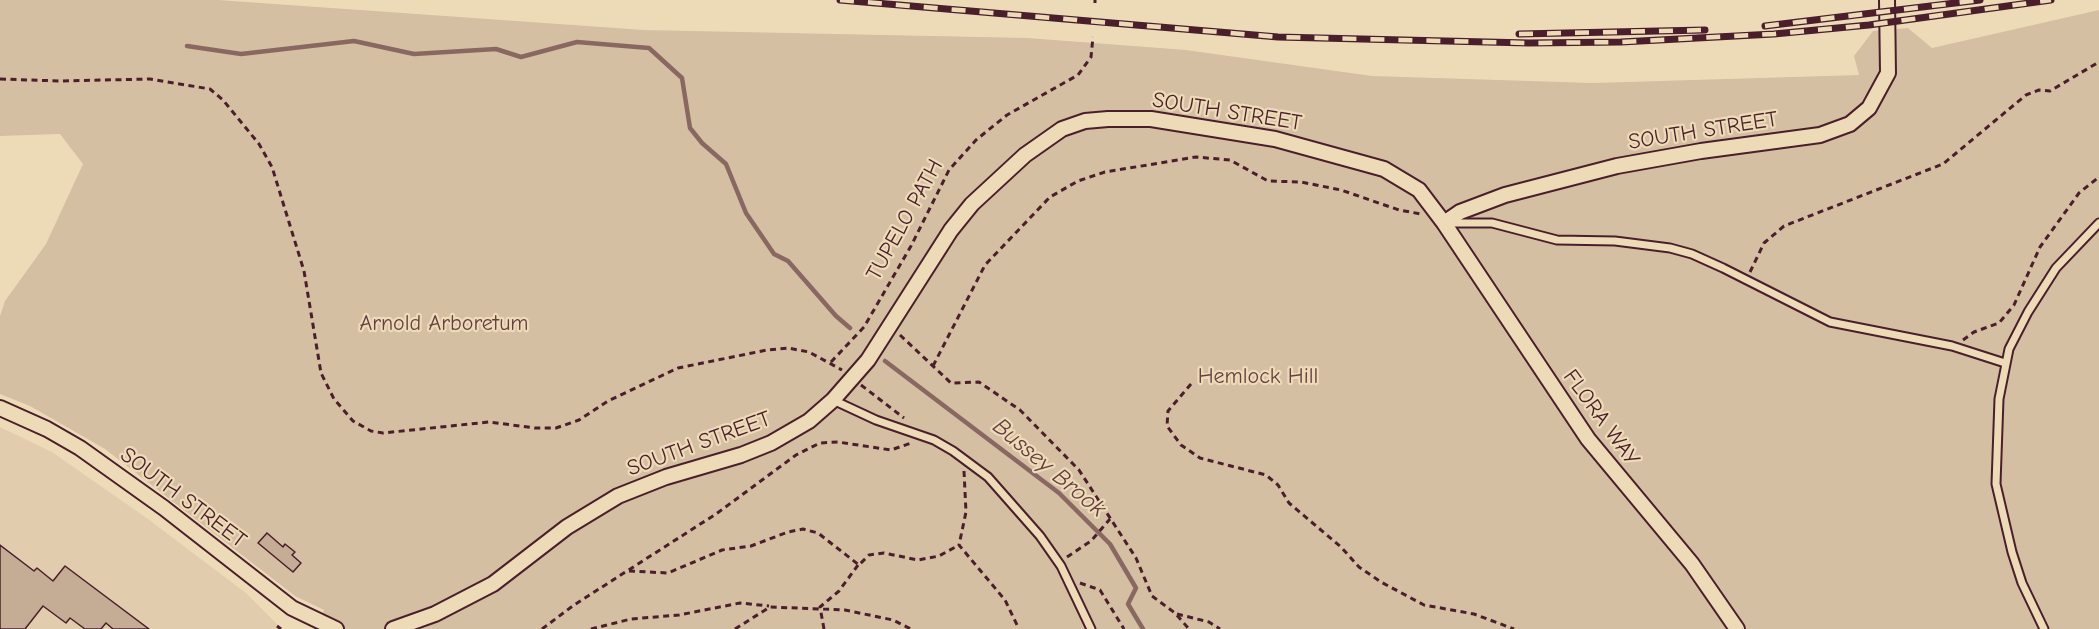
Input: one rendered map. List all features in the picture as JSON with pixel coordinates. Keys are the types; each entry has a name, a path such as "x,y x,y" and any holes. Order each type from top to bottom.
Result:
{"street":[{"name":"SOUTH STREET","path":"393,629 440,611 493,584 567,527 618,496 642,485 771,442 809,421 853,379 888,330 951,230 979,196 1042,142 1062,129 1085,122 1129,118 1177,121 1275,139 1333,153 1369,163 1405,181 1419,190 1444,223 1460,213 1505,195 1617,166 1668,156 1820,135 1850,124 1869,108 1884,85 1888,73 1887,0"},
{"name":"FLORA WAY","path":"1444,223 1588,439 1692,564 1737,629"},
{"name":"SOUTH STREET","path":"0,408 47,429 80,448 164,508 292,608 336,629"}],"lane":[{"path":"1444,223 1492,224 1557,240 1615,241 1670,248 1692,254 1830,322 1958,348 2005,363"},
{"path":"2044,629 2022,583 1996,484 1999,399 2009,349 2043,287 2072,249 2099,223"},
{"path":"833,400 876,420 926,438 960,455 999,489 1040,536 1061,566 1091,629"}],"path":[{"name":"TUPELO PATH","path":"831,362 864,327 912,246 949,170 976,140 1007,115 1078,75 1091,57 1093,37"},
{"path":"1746,279 1764,243 1784,226 1943,164 2026,95 2039,90 2050,91 2099,62"},
{"path":"0,80 150,79 210,89 223,100 259,144 272,167 304,271 321,373 334,399 353,421 371,431 383,433 489,422 547,429 579,420 645,382 700,362 788,348 809,352 840,368"},
{"path":"933,366 985,265 1050,197 1078,181 1105,172 1197,158 1230,160 1268,181 1301,182 1341,190 1416,215 1434,210"},
{"path":"1958,348 1964,337 1999,323 2014,305 2040,247 2079,193 2099,177"},
{"path":"888,330 899,333 951,383 979,382 1020,410 1079,470 1136,558 1152,596 1175,613 1189,629"},
{"path":"1191,384 1168,411 1167,426 1181,445 1200,458 1266,475 1278,485 1289,503 1374,577 1424,605 1474,614 1514,629"},
{"path":"863,386 926,438"},
{"path":"542,629 716,513 796,455 819,443 838,442 891,450 926,438"},
{"path":"820,608 840,591 869,555 884,553 918,560 939,556 959,545 966,512 966,481 960,455"},
{"path":"1061,566 1066,558 1091,541 1110,519"},
{"path":"627,571 668,573 722,550 751,546 788,531 803,529 818,533 859,565"},
{"path":"959,545 1005,600 1019,629"},
{"path":"1070,584 1084,583 1100,590 1124,629"},
{"path":"591,629 631,619 679,615 740,603 770,607 820,608 885,618 911,629"},
{"path":"735,629 770,607"},
{"path":"820,608 824,629"},
{"path":"1175,613 1209,622 1220,629"},
{"path":"277,626 281,629"}],"shaded area":[{"path":"0,427 52,452 148,519 246,593 282,629 0,629"}],"green space":[{"name":"Arnold Arboretum","path":"0,0 218,0 644,30 1028,38 1186,50 1372,76 1593,83 1859,75 1854,56 1873,31 1908,28 1932,48 2099,10 2099,629 317,629 324,610 295,596 105,449 30,406 0,394 0,316 5,301 46,244 83,164 60,134 0,136"}],"building":[{"path":"267,533 283,547 285,544 295,552 292,555 301,563 293,572 258,543"},
{"path":"0,545 34,571 37,568 53,581 65,566 149,629 113,629 106,623 101,629 85,629 70,618 66,623 43,606 25,629 0,629"}],"waterway":[{"name":"Bussey Brook","path":"187,46 241,54 354,41 414,54 496,49 521,57 577,42 649,48 682,78 690,128 702,143 726,164 746,213 774,254 788,261 836,316 850,328"},
{"name":"Bussey Brook","path":"885,361 1059,493 1110,544 1136,588 1128,604 1143,629"}],"railway":[{"path":"840,0 1278,37 1529,43 1621,42 1774,34 1869,25 2051,0"},
{"path":"1765,26 1980,0"},
{"path":"1519,34 1705,30"}],"park label":[{"name":"Hemlock Hill","path":"1258,377"}]}
